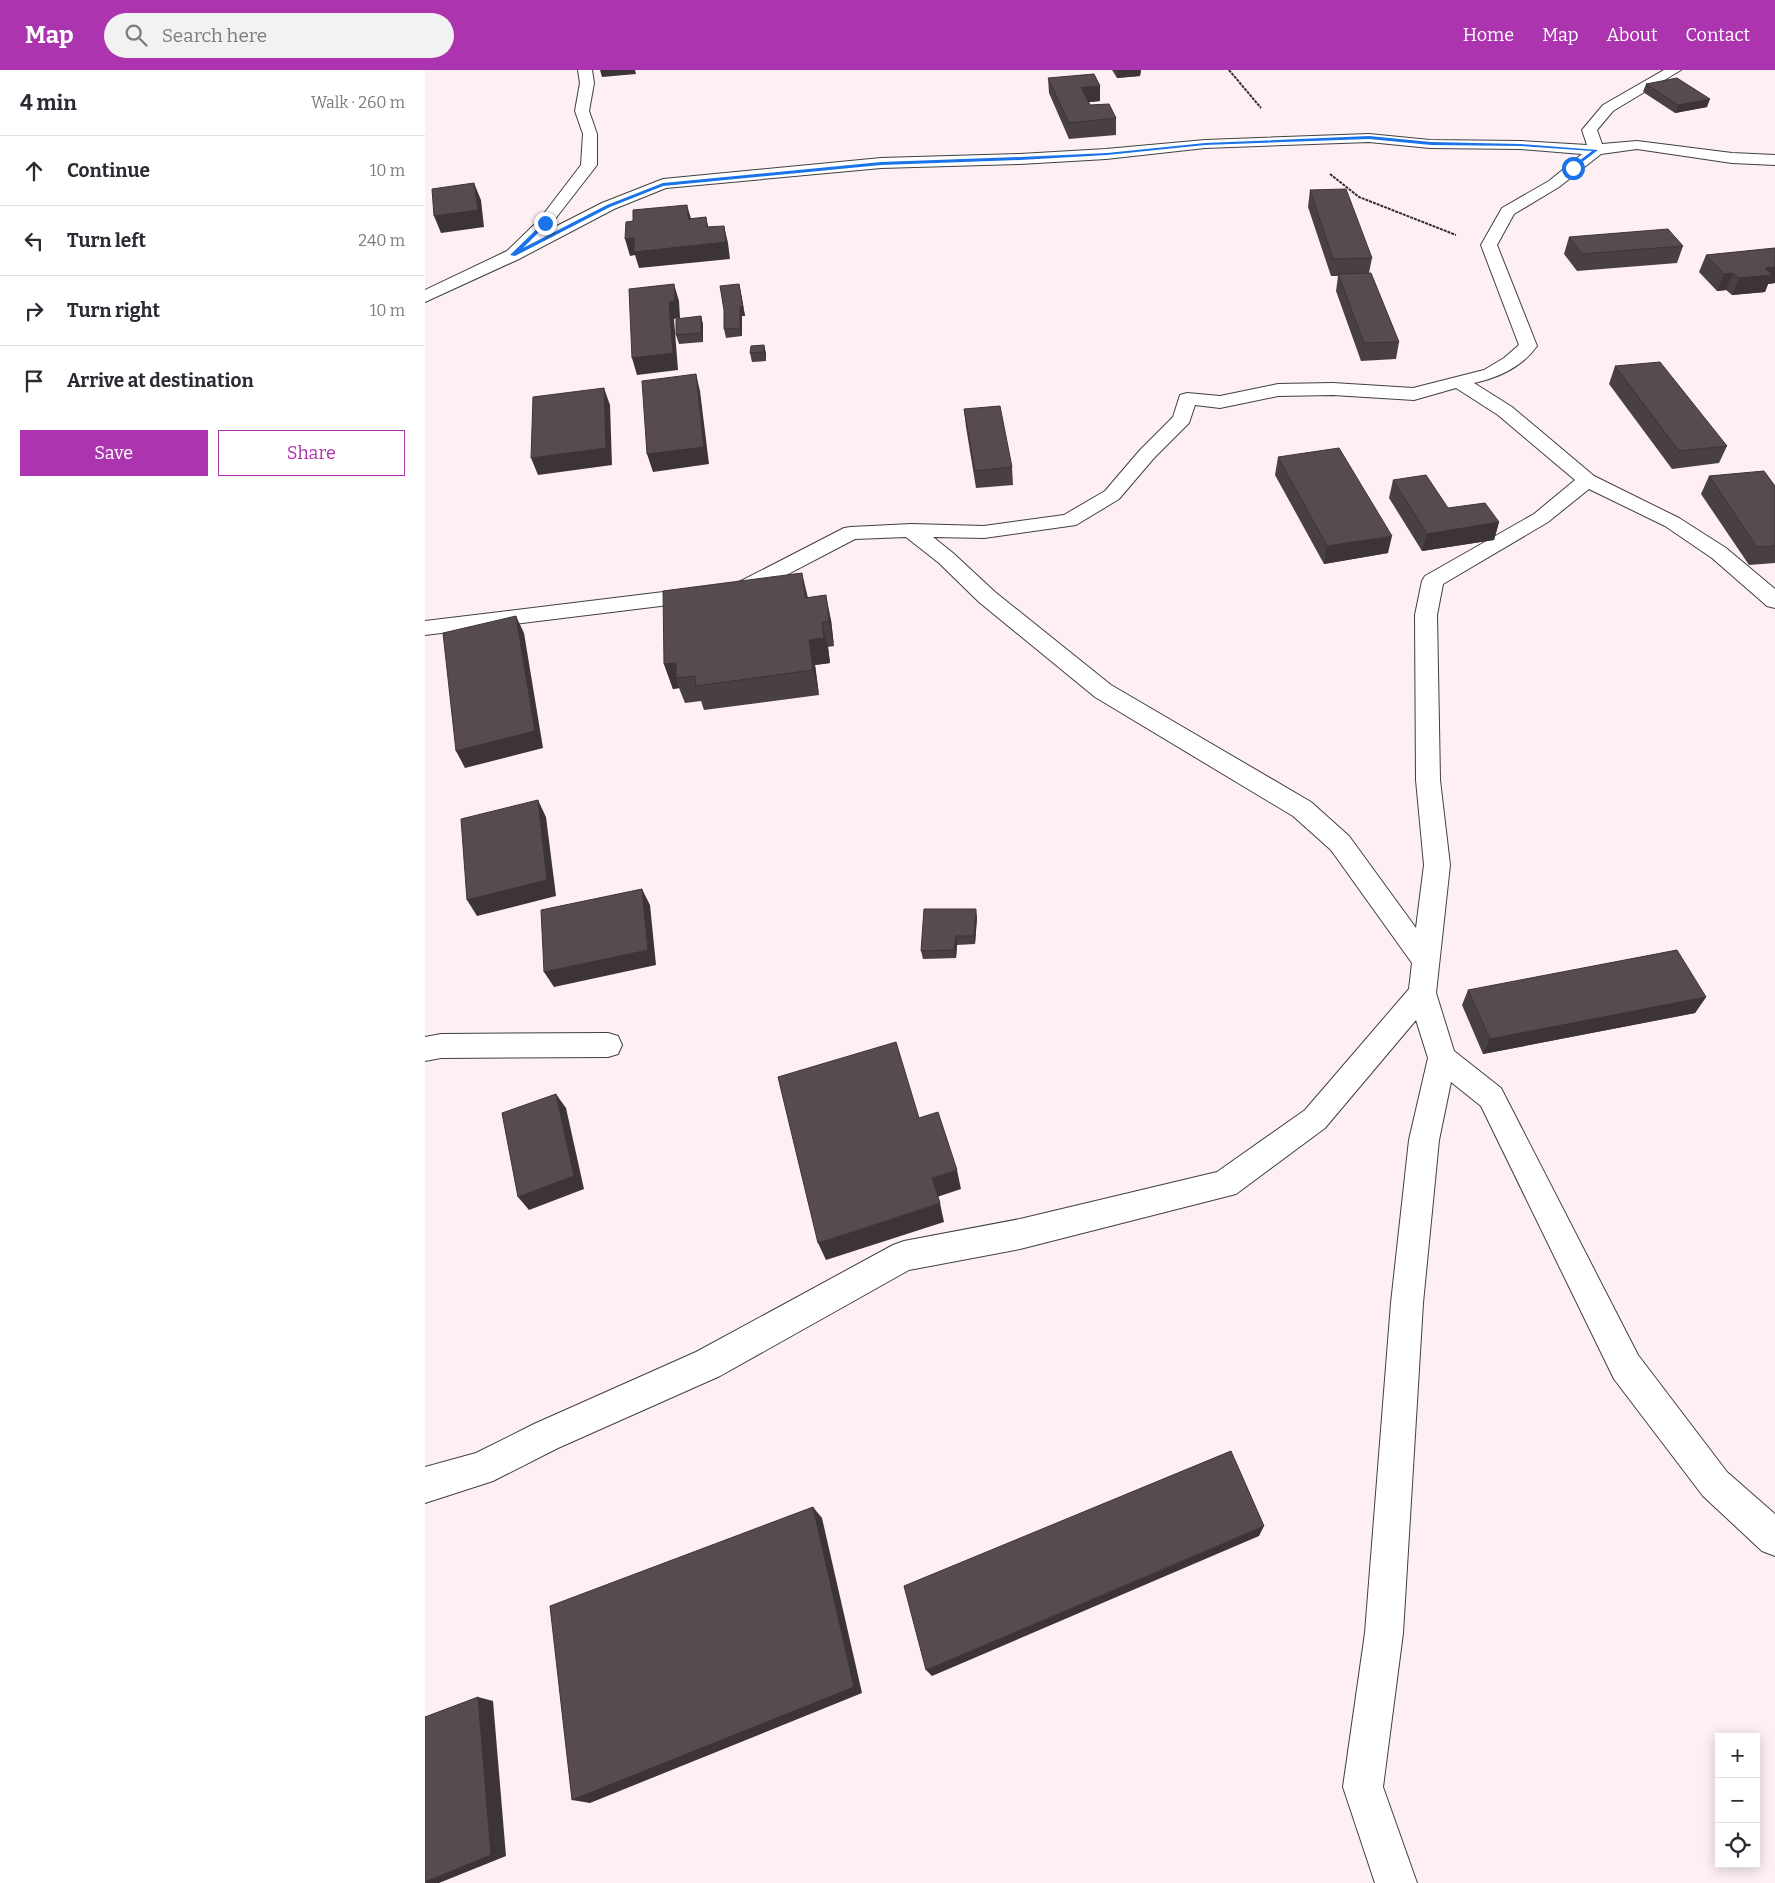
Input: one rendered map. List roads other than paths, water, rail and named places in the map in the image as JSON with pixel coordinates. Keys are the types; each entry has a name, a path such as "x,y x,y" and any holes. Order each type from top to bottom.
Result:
{"street":[{"path":"513,255 545,223 589,165 590,134 583,111 587,83 585,70"},
{"path":"1596,150 1589,130 1608,108 1674,70"},
{"path":"425,297 513,255 608,206 663,184 740,176 881,163 1039,158 1107,154 1205,144 1369,138 1431,144 1521,145 1596,150 1637,145 1732,158 1775,160"},
{"path":"425,628 742,589 851,533 911,530 984,532 1069,521 1112,495 1181,419 1187,399 1220,402 1278,390 1333,389 1414,394 1490,374 1510,362 1528,346 1489,246 1508,211 1554,184 1596,150"},
{"path":"1458,381 1505,411 1587,480 1673,522 1719,553 1775,601"},
{"path":"1396,1883 1363,1787 1384,1633 1407,1303 1424,1140 1443,1058 1422,993 1437,865 1427,780 1426,615 1433,581 1541,518 1587,480"},
{"path":"911,530 946,558 987,597 1103,691 1302,809 1340,843 1426,962"},
{"path":"425,1485 481,1469 546,1436 708,1364 903,1256 1020,1234 1225,1184 1315,1119 1422,993"},
{"path":"425,1049 441,1046 608,1045"},
{"path":"1443,1058 1491,1097 1626,1367 1715,1484 1775,1538"}]}
